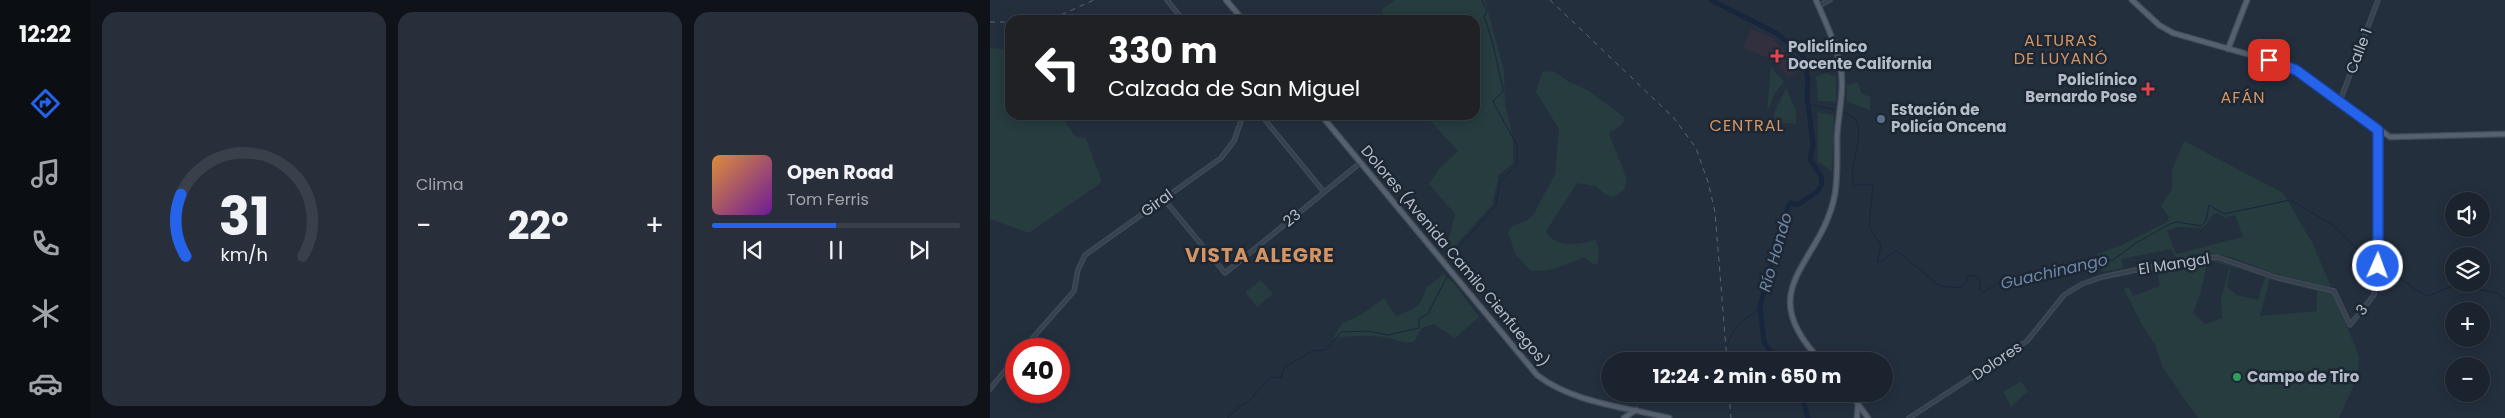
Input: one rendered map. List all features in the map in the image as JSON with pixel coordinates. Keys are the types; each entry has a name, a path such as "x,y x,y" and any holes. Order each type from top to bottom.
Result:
{"main road":[{"path":"1226,0 1239,15"},
{"path":"1814,352 1796,330 1792,319 1791,293 1799,269 1829,215 1833,201 1842,82 1838,58 1816,0"},
{"path":"2132,0 2168,31 2289,67 2340,101 2387,136 2397,138 2505,134"},
{"path":"2228,49 2247,0"},
{"name":"Dolores (Avenida Camilo Cienfuegos)","path":"1325,120 1537,376 1566,392 1669,418"},
{"path":"1858,402 1868,418"},
{"path":"1857,418 1858,402"},
{"path":"1624,418 1636,410"}],"street":[{"path":"1167,0 1179,15"},
{"path":"1818,6 1830,0"},
{"name":"Calle 1","path":"2340,101 2378,0"},
{"name":"Giral","path":"1033,338 1074,291 1078,270 1085,255 1221,158 1234,141 1241,120"},
{"path":"1265,120 1324,192"},
{"name":"3","path":"2350,325 2374,295 2378,266 2378,130"},
{"name":"23","path":"1164,198 1225,273 1360,163"},
{"name":"El Mangal","path":"2073,289 2102,276 2203,256 2217,257 2278,278 2334,291 2350,325"},
{"name":"Dolores","path":"1909,418 2027,341 2064,295 2073,289"},
{"path":"990,389 1005,371"}],"shaded area":[{"name":"Policlínico Docente California","path":"1751,29 1773,38 1800,69 1788,77 1774,60 1743,48"}],"green space":[{"path":"1395,0 1485,0 1504,71 1505,102 1513,139 1513,163 1499,175 1492,205 1444,258 1455,214 1429,184 1439,169 1458,151 1430,120 1480,120 1480,15 1384,15 1381,10"},
{"path":"990,48 1005,50 1005,120 1064,120 1075,136 1086,138 1102,182 1029,233 990,219"},
{"path":"1771,67 1784,82 1775,93 1767,112"},
{"path":"1553,71 1569,82 1586,89 1624,117 1623,123 1609,134 1627,181 1624,190 1614,197 1606,195 1595,186 1577,183 1546,231 1555,241 1561,243 1575,244 1596,240 1599,251 1598,263 1594,265 1584,257 1552,269 1531,271 1515,254 1508,232 1512,226 1526,221 1534,214 1555,174 1559,129 1536,92 1542,72"},
{"path":"1827,73 1836,77 1836,102 1818,101 1816,76"},
{"path":"1858,82 1861,93 1870,97 1870,110 1847,102 1847,85"},
{"path":"1786,88 1796,111 1796,124 1774,122 1775,111"},
{"path":"1818,112 1834,115 1832,172 1818,161"},
{"path":"2184,141 2283,193 2313,244 2331,287 2270,272 2235,259 2214,254 2190,255 2177,259 2171,249 2121,259 2123,268 2103,272 2097,254 2122,245 2167,222 2169,217 2161,206 2172,189 2172,170","holes":["2217,213 2225,218 2235,215 2243,237 2176,254 2167,231 2176,227 2202,228"]},
{"path":"2190,258 2209,258 2279,280 2333,292 2359,356 2358,376 2339,418 2198,418 2163,368 2156,346 2142,325 2124,289 2129,287 2133,296 2160,286 2156,267","holes":["2208,260 2230,266 2221,299 2222,318 2205,324 2193,313 2200,295","2231,266 2265,277 2258,300 2237,295 2227,287","2270,279 2317,291 2317,311 2260,316"]},
{"path":"1444,274 1456,286 1479,317 1455,338 1434,324 1422,328 1414,342 1403,342 1374,336 1333,338 1342,324 1361,315 1384,298 1396,316 1413,309 1420,303 1427,287"},
{"path":"1261,280 1273,294 1257,307 1245,292"},
{"path":"2021,381 2028,391 2011,407 2003,392"}],"waterway":[{"path":"1452,270 1458,248 1496,205 1500,182 1517,164 1517,145 1493,101 1503,92 1503,88 1484,17 1487,11 1482,0"},
{"name":"Río Hondo","path":"1711,0 1776,33 1801,53 1804,58 1808,79 1807,96 1813,144 1810,159 1821,176 1822,184 1817,192 1797,205 1791,203 1788,206 1760,306 1764,342 1772,352"},
{"name":"Guachinango","path":"1809,104 1835,110"},
{"name":"Guachinango","path":"1843,112 1855,118 1858,126 1859,134 1852,174 1853,183 1855,185 1873,185 1869,226 1881,246 1877,261 1881,262 1896,250 1940,286 1961,288 1966,283 1968,276 1974,275 1980,280 1980,290 1984,292 1998,283 2024,280 2081,263 2113,260 2136,243 2170,224 2177,222 2201,226 2206,221 2209,205 2224,214 2290,200 2333,225 2361,253 2380,263 2422,294 2428,296 2452,286 2497,293 2505,299"},
{"path":"1228,418 1239,407 1250,400 1270,378 1281,377 1284,368 1312,351 1325,350 1341,332 1368,331 1388,335 1419,328 1419,318 1427,315 1448,275"},
{"path":"1725,352 1735,329 1760,306"},
{"name":"Río Hondo","path":"1803,402 1808,418"}],"railway":[{"path":"1060,15 1094,0"},
{"path":"1550,0 1674,118 1696,148 1708,182 1715,212 1726,352"},
{"path":"990,22 1005,22"},
{"path":"1730,402 1731,418"}],"place":[{"name":"Policlínico Docente California","path":"1777,56"},
{"name":"Policlínico Bernardo Pose","path":"2148,89"},
{"name":"Estación de Policía Oncena","path":"1881,119"},
{"name":"Campo de Tiro","path":"2237,377"}],"district":[{"name":"ALTURAS DE LUYANÓ","path":"2061,49"},
{"name":"AFÁN","path":"2243,97"},
{"name":"CENTRAL","path":"1747,125"},
{"name":"VISTA ALEGRE","path":"1260,255"}],"route":[{"path":"2269,60 2296,70 2378,130 2376,143 2379,228 2378,266"}]}
